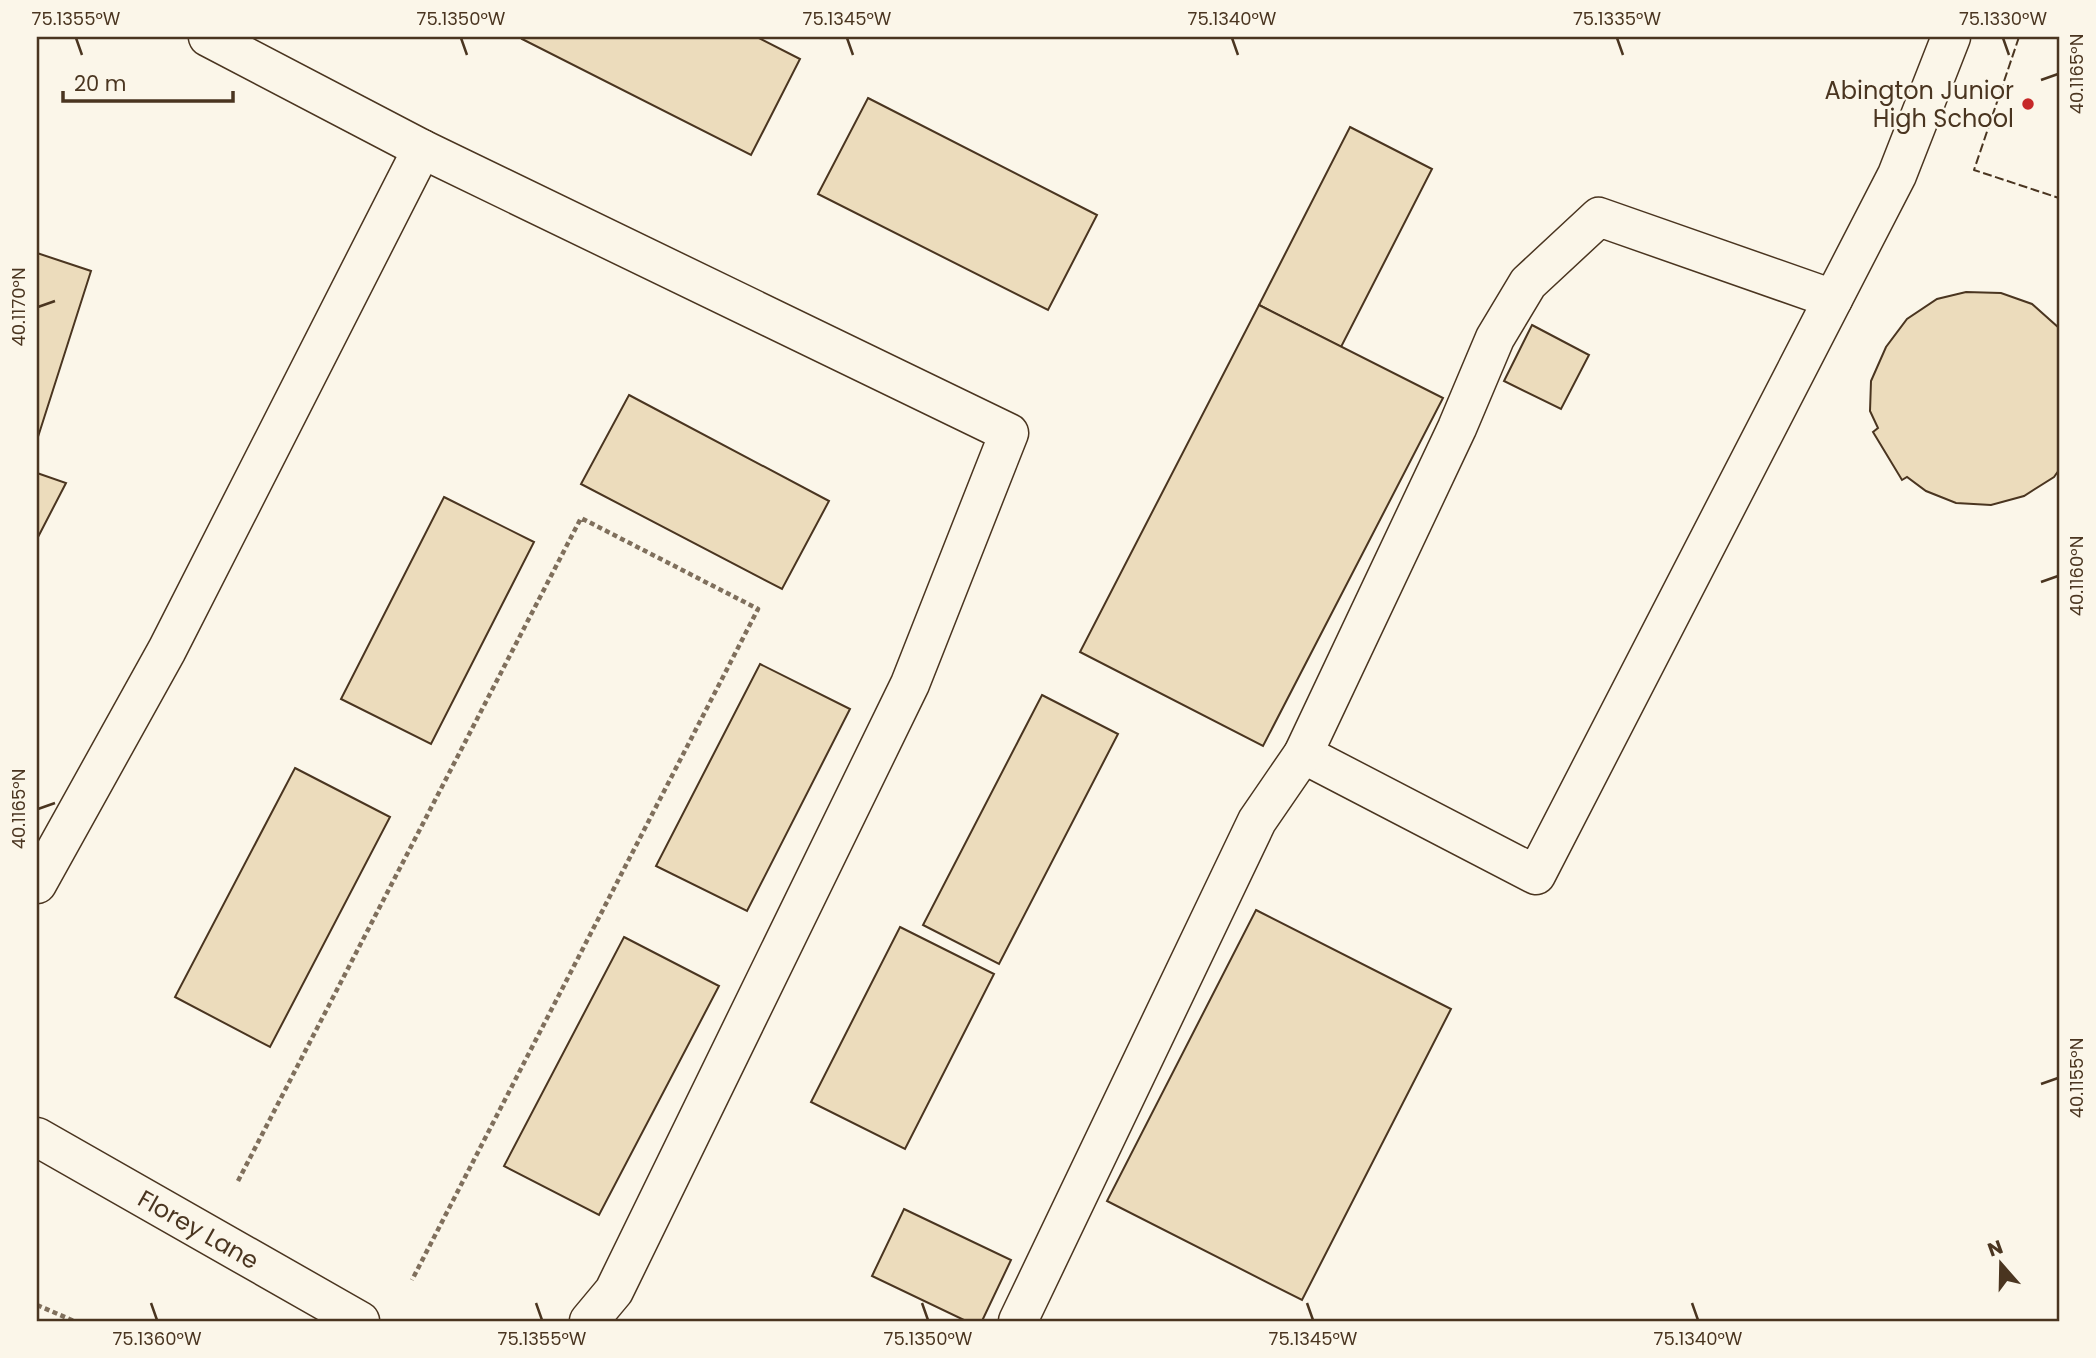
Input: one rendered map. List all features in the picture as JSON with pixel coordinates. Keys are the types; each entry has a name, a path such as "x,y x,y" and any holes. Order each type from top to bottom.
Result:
{"street":[{"path":"208,37 422,149 1009,433 910,684 614,1291 589,1321"},
{"path":"1303,754 1536,875 1897,175 1951,37"},
{"path":"37,884 167,650 422,149"},
{"path":"1018,1321 1256,821 1303,754 1457,428 1494,338 1528,283 1599,217 1833,299"},
{"name":"Florey Lane","path":"37,1137 359,1321"}],"path":[{"path":"238,1181 580,518 758,609 412,1280"},
{"path":"37,1306 74,1321"}],"building":[{"path":"757,37 800,59 751,155 522,39"},
{"path":"868,98 1097,215 1048,310 818,194"},
{"path":"1350,127 1432,169 1341,347 1259,305"},
{"path":"37,253 91,271 37,440"},
{"path":"1966,292 2001,293 2032,304 2059,328 2059,470 2054,477 2024,496 1991,505 1956,503 1926,491 1907,477 1902,480 1873,432 1878,428 1870,411 1871,381 1886,347 1907,319 1937,299"},
{"path":"1259,305 1443,398 1263,746 1080,652"},
{"path":"1532,325 1589,355 1561,409 1504,381"},
{"path":"629,395 829,501 782,589 581,484"},
{"path":"37,473 66,483 37,539"},
{"path":"444,497 534,542 431,744 341,699"},
{"path":"760,664 850,709 747,911 656,866"},
{"path":"1042,695 1118,734 999,964 923,925"},
{"path":"295,768 390,817 270,1047 175,997"},
{"path":"1256,910 1451,1009 1302,1300 1107,1201"},
{"path":"900,927 994,974 905,1149 811,1102"},
{"path":"624,937 719,986 599,1215 504,1166"},
{"path":"904,1209 1011,1260 982,1321 966,1321 872,1276"}],"fence":[{"path":"2019,37 1974,170 2059,198"}],"place":[{"name":"Abington Junior High School","path":"2028,104"}]}
